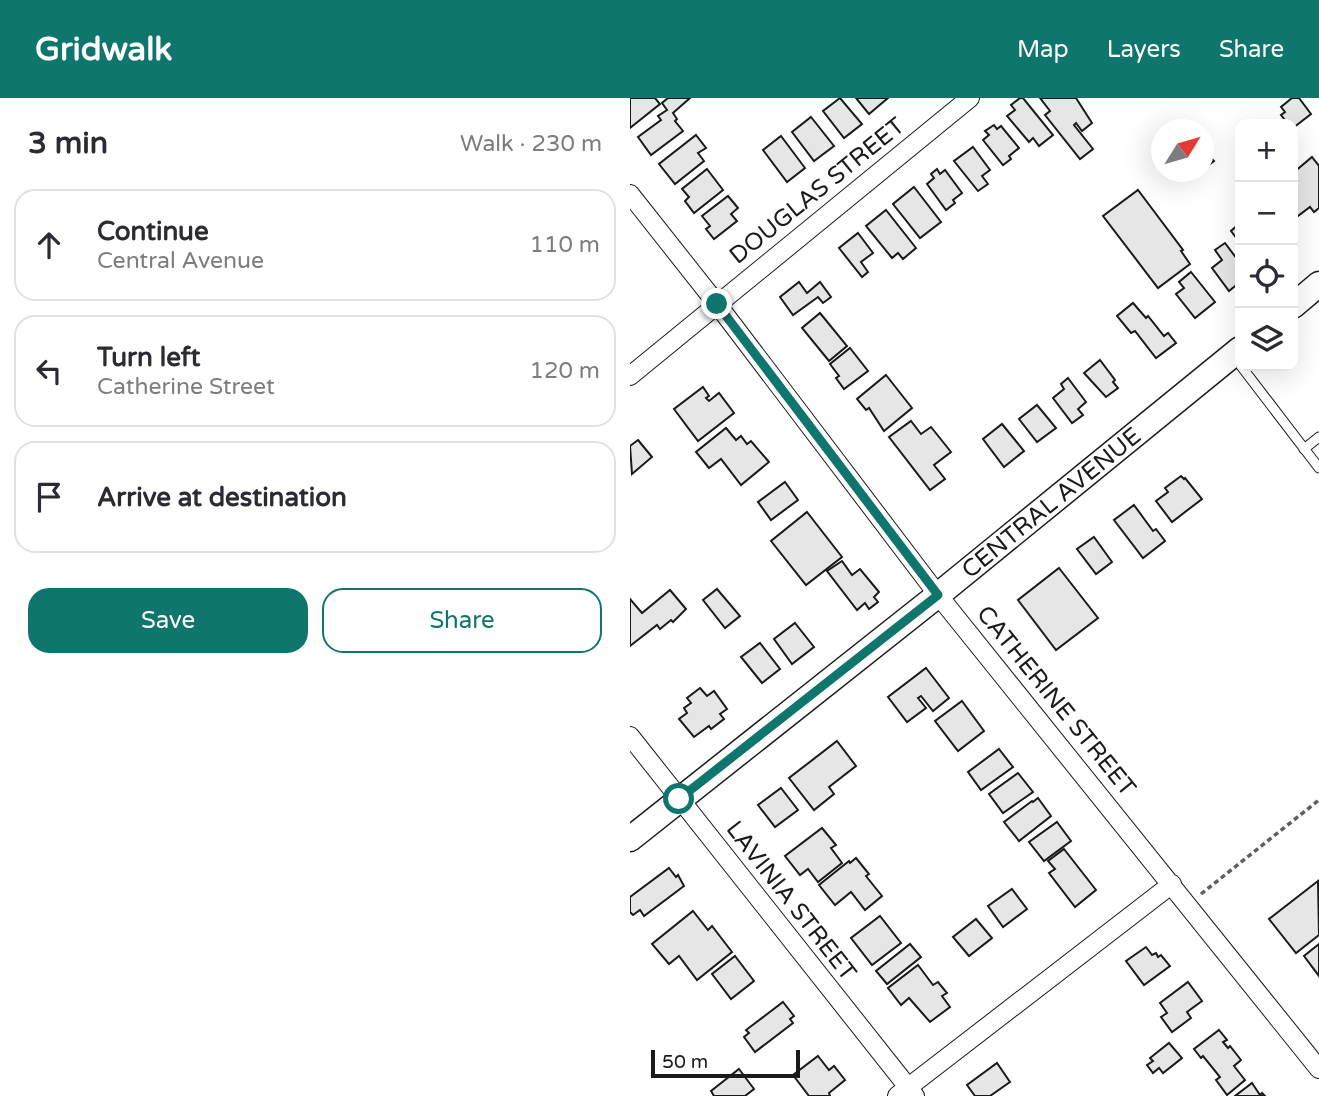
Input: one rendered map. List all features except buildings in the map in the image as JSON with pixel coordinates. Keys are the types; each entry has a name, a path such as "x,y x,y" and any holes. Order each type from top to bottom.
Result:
{"main road":[{"path":"1298,302 1319,284"},
{"name":"CENTRAL AVENUE","path":"630,839 1235,362"}],"street":[{"name":"DOUGLAS STREET","path":"630,376 970,98"},
{"name":"CATHERINE STREET","path":"630,194 938,595 1319,1069"},
{"name":"LAVINIA STREET","path":"630,736 907,1093"},
{"path":"907,1093 1172,884"}],"lane":[{"path":"1248,371 1319,468"},
{"path":"1304,449 1319,437"}],"path":[{"path":"1188,904 1319,800"}],"route":[{"path":"679,799 938,595 717,304"}]}
